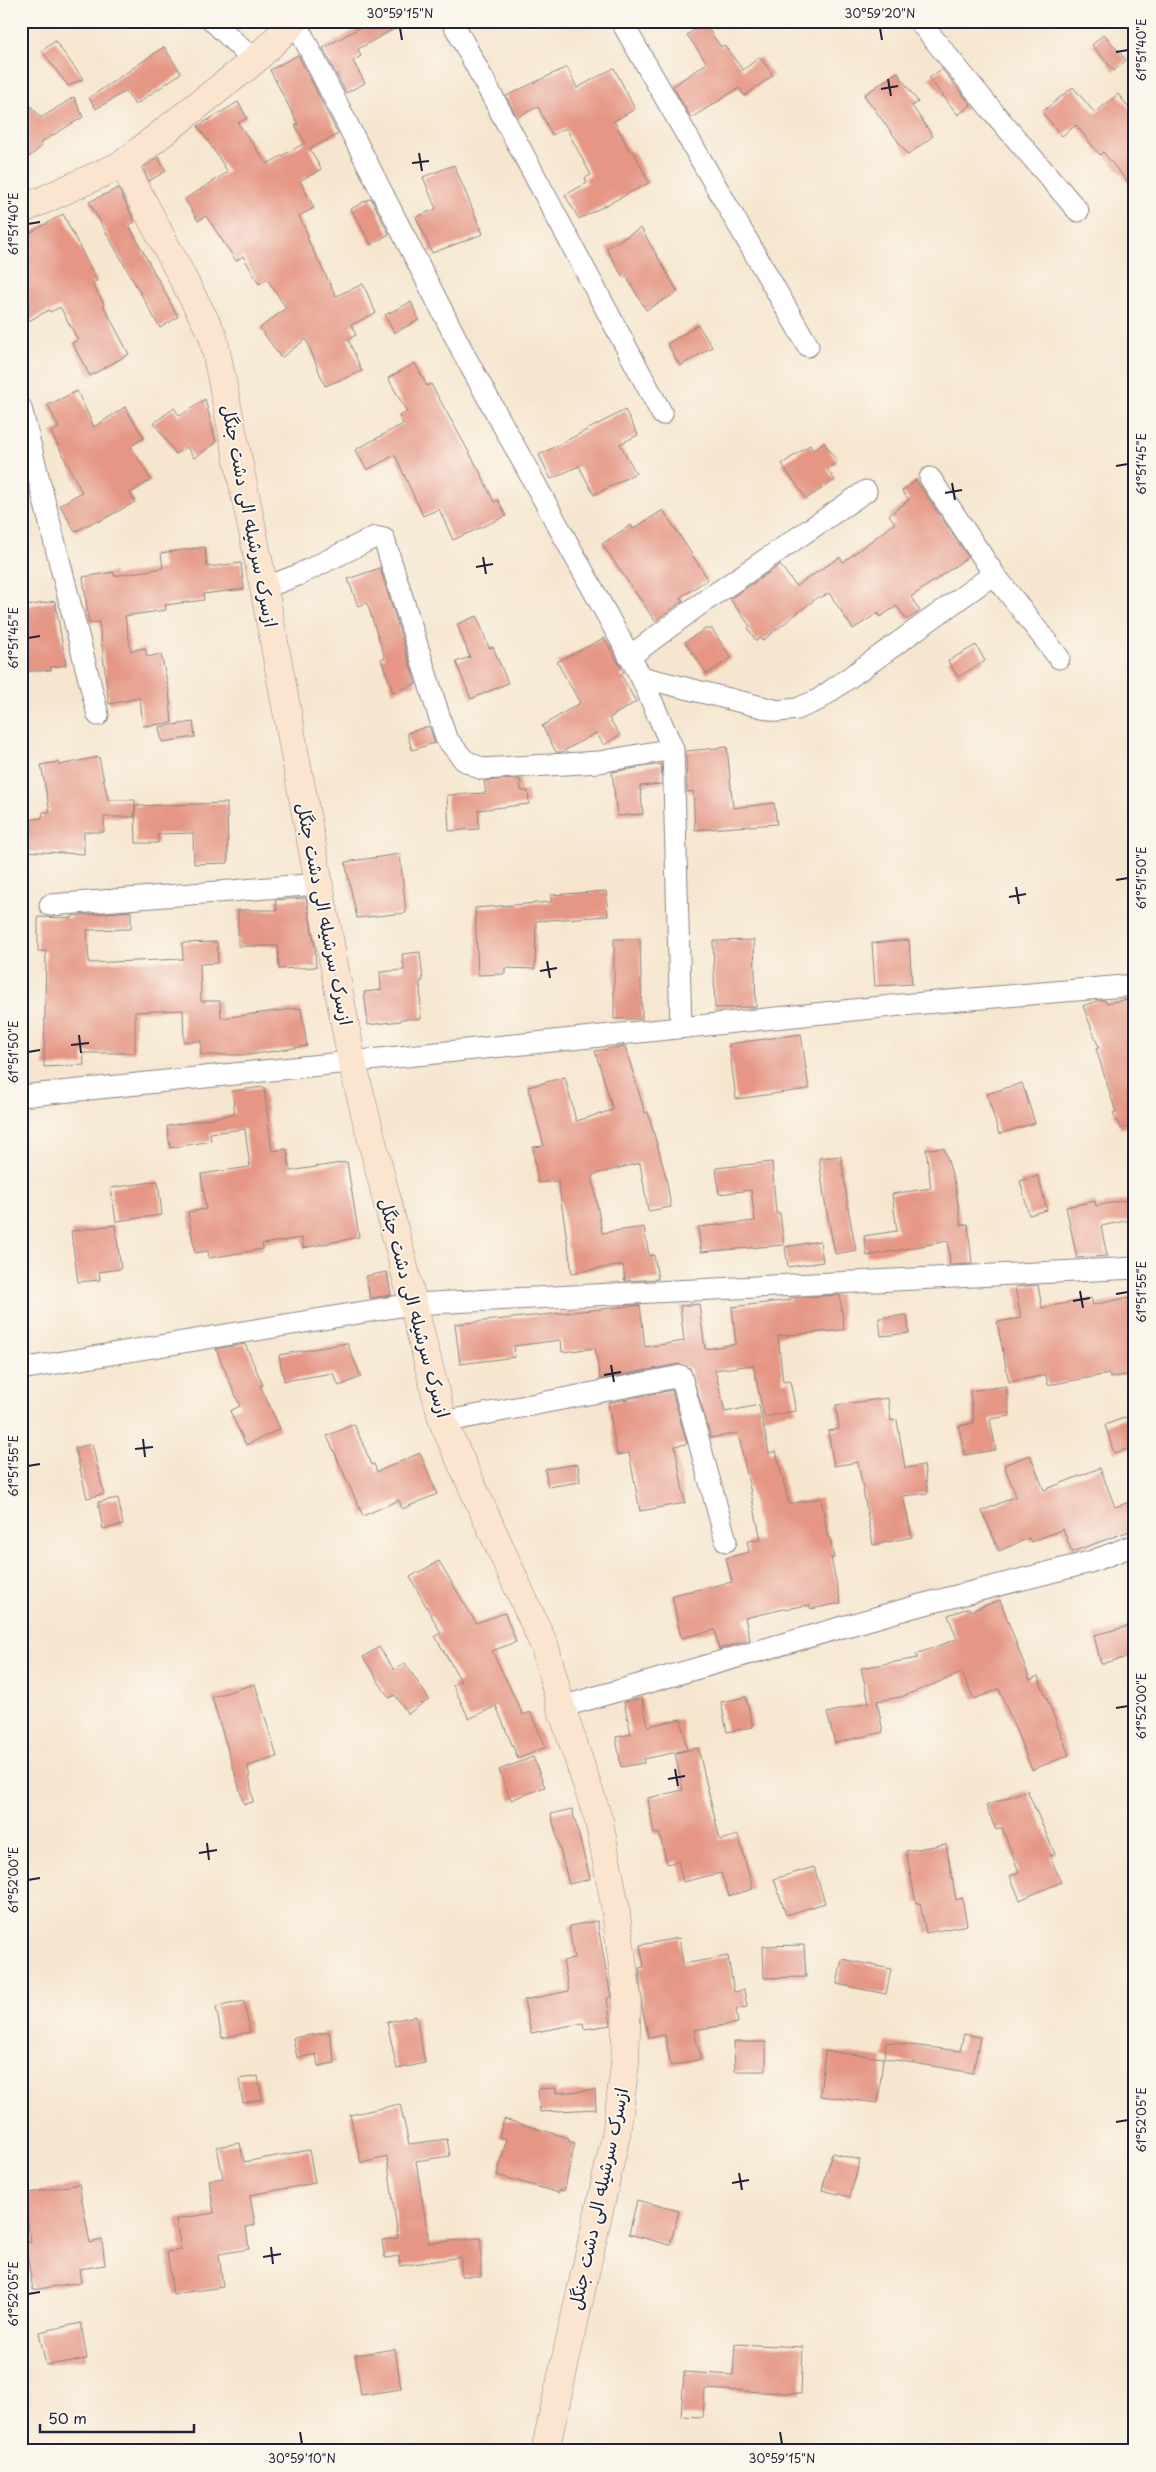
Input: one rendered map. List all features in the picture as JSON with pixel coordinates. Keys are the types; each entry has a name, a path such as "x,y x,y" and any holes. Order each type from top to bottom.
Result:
{"street":[{"path":"213,21 254,61"},
{"path":"21,210 123,164 254,61 295,21 466,358 640,677 673,749 681,1027"},
{"path":"452,21 662,414"},
{"path":"621,21 808,346"},
{"path":"919,21 994,114 1078,211"},
{"name":"ازسرک سرشیله الی دشت جنگل","path":"123,164 213,336 264,588 352,1062 412,1304 443,1422 545,1647 561,1707 599,1821 615,1906 627,1997 625,2064 616,2135 545,2451"},
{"path":"21,408 98,715"},
{"path":"930,478 994,574 1059,658"},
{"path":"629,657 696,607 866,491"},
{"path":"264,588 298,575 376,537 384,538 446,738 464,760 482,769 599,762 673,749"},
{"path":"640,677 778,711 797,709 818,700 994,574"},
{"path":"50,905 319,884"},
{"path":"21,1096 901,1005 1135,985"},
{"path":"21,1370 412,1304 1135,1268"},
{"path":"443,1422 681,1376 726,1541"},
{"path":"561,1707 917,1606 1090,1562 1135,1545"}],"building":[{"path":"372,21 408,21 358,49 361,56 353,61 365,83 346,93 323,48"},
{"path":"704,23 721,47 724,45 743,70 760,57 773,75 745,96 739,88 691,118 673,86 707,63 687,35"},
{"path":"1104,34 1126,60 1114,71 1092,45"},
{"path":"55,41 83,79 68,86 42,51"},
{"path":"164,47 181,73 135,105 126,91 96,109 89,98"},
{"path":"298,55 338,134 310,149 321,169 300,181 314,208 299,216 309,237 307,238 336,296 363,284 376,313 351,325 356,335 348,339 362,371 325,386 306,339 281,358 260,328 286,308 267,279 259,284 243,256 236,261 206,216 198,221 185,199 228,172 198,126 238,102 247,118 238,123 267,164 305,143 295,125 298,124 270,70"},
{"path":"567,67 577,88 614,68 635,109 614,121 630,152 633,150 649,183 579,219 565,195 587,183 585,178 591,175 566,128 552,135 538,107 517,117 506,96"},
{"path":"942,69 971,105 958,115 929,78"},
{"path":"897,72 918,102 912,106 933,136 908,155 864,95"},
{"path":"1073,87 1095,113 1118,94 1135,116 1135,191 1103,152 1100,155 1076,125 1062,136 1042,112"},
{"path":"74,97 83,117 40,143 42,146 29,157 25,152 21,154 21,113 30,105 41,118"},
{"path":"158,157 166,171 149,181 143,168"},
{"path":"454,165 483,234 432,253 416,217 436,209 423,177"},
{"path":"118,188 135,222 129,225 178,317 160,328 89,202"},
{"path":"371,198 389,234 371,245 351,209"},
{"path":"63,214 97,281 92,283 129,354 90,376 72,343 78,340 60,307 50,312 49,310 21,325 21,238"},
{"path":"641,228 678,292 646,310 626,276 623,277 606,248"},
{"path":"411,302 419,320 394,333 385,315"},
{"path":"698,325 712,347 680,366 667,344"},
{"path":"415,363 427,386 431,384 480,472 494,502 498,500 506,516 453,540 439,509 423,516 395,455 367,470 355,450 403,424 399,416 407,412 388,378"},
{"path":"77,391 94,427 125,407 144,438 131,446 151,480 130,493 135,502 75,532 60,505 82,492 51,432 59,428 48,405"},
{"path":"205,399 216,443 194,458 187,447 176,454 154,423 174,408 180,416"},
{"path":"625,410 638,435 620,444 636,473 594,495 579,466 551,479 539,455"},
{"path":"824,442 837,462 827,469 835,480 806,499 782,464 810,445 813,450"},
{"path":"916,480 968,557 911,597 920,611 907,620 897,606 880,617 878,613 853,629 829,593 820,598 819,596 762,641 760,638 756,641 748,628 750,626 730,599 780,565 796,586 840,557 843,562 895,523 889,515 909,500 902,491"},
{"path":"663,510 708,579 681,597 683,601 655,621 602,544 631,525 633,529"},
{"path":"205,547 207,567 241,563 244,589 203,594 204,600 165,605 166,610 125,616 131,651 145,648 147,657 161,654 169,691 172,723 143,726 140,698 109,704 99,622 89,623 83,577 114,572 114,576 163,568 161,553"},
{"path":"380,568 416,684 393,692 381,659 385,658 367,603 358,606 348,579"},
{"path":"55,601 66,665 51,667 51,670 21,672 21,607"},
{"path":"477,616 489,648 493,647 508,683 471,699 456,662 470,657 457,624"},
{"path":"705,629 712,629 731,658 707,674 685,642"},
{"path":"604,638 624,673 621,675 636,702 609,718 620,735 604,745 596,733 562,752 556,752 542,726 580,703 557,662"},
{"path":"976,645 985,661 958,677 948,661"},
{"path":"193,722 195,737 162,742 159,727"},
{"path":"429,726 435,743 412,750 407,733"},
{"path":"727,747 733,808 774,803 777,824 695,830 693,791 687,792 686,751"},
{"path":"99,757 108,800 135,800 135,817 104,817 104,832 84,832 84,854 21,851 21,821 42,818 43,812 50,812 41,765 59,762 59,765"},
{"path":"661,764 662,784 640,786 643,814 617,816 612,772"},
{"path":"520,779 521,791 528,791 529,804 478,810 479,829 449,831 447,795 486,793 484,781"},
{"path":"227,803 228,863 194,864 193,833 158,834 158,843 136,843 135,806"},
{"path":"400,854 406,913 357,918 345,862"},
{"path":"606,891 608,916 536,921 535,969 505,968 505,974 478,975 475,908 551,902 551,895"},
{"path":"306,898 315,947 316,967 279,969 278,946 238,946 238,910 277,910 275,900"},
{"path":"131,911 131,929 87,930 89,963 183,959 182,943 217,942 218,963 200,964 201,1001 220,1001 221,1018 301,1008 307,1046 249,1055 201,1055 201,1041 184,1042 183,1010 135,1012 135,1053 83,1053 84,1065 44,1067 46,951 38,951 38,917 72,918 72,916"},
{"path":"614,939 640,939 642,1019 614,1019"},
{"path":"754,940 756,1007 715,1008 713,941"},
{"path":"909,940 912,984 875,986 872,943"},
{"path":"420,952 423,981 420,981 421,1019 401,1019 401,1021 368,1025 364,992 381,990 380,972 404,970 402,954"},
{"path":"1135,998 1135,1123 1121,1129 1113,1113 1116,1112 1096,1049 1099,1048 1083,1006 1097,1001 1105,1000 1106,1003"},
{"path":"801,1034 809,1089 736,1099 729,1044"},
{"path":"625,1046 645,1113 648,1112 666,1177 671,1207 648,1211 640,1163 592,1175 602,1233 644,1227 649,1256 654,1255 658,1279 625,1281 623,1265 572,1273 558,1181 538,1183 533,1147 544,1146 528,1087 565,1077 576,1121 613,1110 595,1051"},
{"path":"1022,1083 1035,1123 999,1134 987,1094"},
{"path":"264,1087 272,1151 287,1149 290,1171 347,1162 359,1237 303,1248 302,1238 262,1244 263,1249 209,1258 208,1251 195,1253 188,1212 206,1209 201,1174 250,1167 245,1129 210,1133 211,1141 170,1148 167,1126 235,1114 232,1091"},
{"path":"944,1148 955,1184 961,1225 968,1224 972,1264 950,1265 948,1241 867,1256 864,1236 897,1231 892,1194 931,1188 926,1149"},
{"path":"841,1156 856,1250 835,1254 819,1158"},
{"path":"772,1162 776,1213 780,1213 784,1245 701,1252 698,1227 755,1221 751,1190 719,1194 716,1168"},
{"path":"1038,1176 1047,1210 1029,1215 1020,1181"},
{"path":"158,1181 162,1215 116,1221 111,1188"},
{"path":"1135,1198 1135,1219 1101,1226 1107,1256 1077,1258 1066,1207 1095,1201 1096,1206"},
{"path":"115,1225 121,1269 99,1272 100,1280 78,1282 71,1231"},
{"path":"820,1241 823,1262 788,1267 785,1247"},
{"path":"387,1272 391,1295 370,1298 366,1276"},
{"path":"1038,1285 1042,1308 1091,1298 1093,1305 1135,1296 1135,1373 1110,1378 1109,1374 1048,1385 1046,1375 1009,1382 997,1322 1021,1318 1015,1287"},
{"path":"840,1295 844,1330 778,1336 783,1382 790,1381 796,1411 764,1417 753,1365 715,1370 725,1412 759,1405 769,1453 776,1451 789,1504 821,1498 828,1538 830,1538 834,1558 831,1558 841,1603 811,1609 810,1605 784,1609 745,1618 750,1640 719,1649 715,1630 681,1638 672,1595 732,1582 726,1558 749,1552 747,1541 761,1540 738,1433 711,1438 690,1368 679,1364 600,1379 595,1348 562,1352 561,1340 514,1346 515,1357 460,1364 455,1324 640,1305 645,1347 684,1341 680,1306 699,1304 705,1349 736,1344 732,1307 790,1300 790,1298"},
{"path":"907,1315 909,1333 881,1336 879,1318"},
{"path":"347,1343 361,1377 339,1386 333,1373 284,1381 279,1355"},
{"path":"245,1344 263,1385 260,1385 280,1429 246,1445 230,1411 240,1406 216,1349"},
{"path":"1006,1386 1010,1416 990,1419 996,1450 964,1455 959,1426 974,1423 970,1391"},
{"path":"672,1390 687,1444 675,1446 685,1503 640,1511 629,1453 617,1455 608,1403"},
{"path":"888,1398 891,1421 897,1420 905,1468 924,1465 928,1493 903,1496 912,1537 873,1545 858,1462 834,1466 828,1431 839,1429 836,1405"},
{"path":"1129,1416 1135,1433 1135,1447 1114,1453 1105,1425"},
{"path":"354,1424 377,1472 420,1453 437,1494 402,1509 399,1500 363,1516 327,1436"},
{"path":"92,1444 104,1494 87,1498 75,1448"},
{"path":"1030,1455 1044,1490 1100,1468 1115,1507 1135,1500 1135,1529 1072,1552 1063,1529 1031,1542 1029,1538 999,1551 982,1511 1016,1496 1004,1465"},
{"path":"578,1464 580,1482 548,1487 545,1469"},
{"path":"118,1498 123,1525 103,1529 98,1502"},
{"path":"439,1561 476,1623 505,1613 516,1642 492,1651 523,1715 530,1712 546,1747 518,1759 496,1706 469,1719 453,1685 461,1681 435,1636 441,1633 410,1577"},
{"path":"1000,1600 1030,1680 1038,1676 1069,1755 1032,1770 999,1689 974,1699 962,1673 901,1697 877,1701 883,1732 835,1743 827,1713 869,1702 861,1668 918,1658 916,1654 957,1639 948,1615 969,1608 970,1611"},
{"path":"1129,1626 1135,1655 1101,1664 1094,1635"},
{"path":"379,1647 394,1670 405,1663 429,1699 408,1714 395,1695 389,1698 363,1657"},
{"path":"255,1684 277,1757 248,1766 253,1802 244,1804 212,1697"},
{"path":"746,1697 753,1727 727,1732 721,1702"},
{"path":"642,1698 648,1726 681,1719 687,1750 644,1759 644,1763 621,1767 616,1737 631,1734 624,1702"},
{"path":"698,1748 720,1840 738,1835 753,1889 729,1896 721,1873 683,1882 678,1861 667,1864 659,1833 654,1834 648,1798 683,1790 675,1753"},
{"path":"533,1757 545,1787 511,1800 499,1770"},
{"path":"1027,1790 1055,1854 1050,1856 1061,1882 1020,1900 1010,1876 1019,1872 1002,1828 996,1830 986,1806"},
{"path":"572,1809 590,1879 569,1884 551,1814"},
{"path":"946,1844 956,1900 962,1898 967,1925 926,1933 920,1903 916,1903 906,1851"},
{"path":"814,1867 825,1903 786,1915 774,1879"},
{"path":"597,1921 611,1997 607,1998 611,2025 584,2029 583,2023 531,2033 524,2000 569,1991 563,1961 574,1959 569,1926"},
{"path":"679,1938 683,1964 728,1956 734,1992 744,1990 747,2007 736,2009 738,2023 694,2030 701,2059 671,2066 665,2035 649,2038 642,2008 639,1968 644,1967 640,1945"},
{"path":"804,1945 806,1977 764,1978 763,1946"},
{"path":"842,1959 891,1969 886,1994 837,1984"},
{"path":"244,2001 250,2032 222,2038 216,2007"},
{"path":"416,2016 425,2063 397,2069 387,2022"},
{"path":"329,2032 335,2063 318,2066 316,2054 297,2058 293,2038"},
{"path":"964,2034 980,2037 973,2073 884,2058 886,2042 960,2051"},
{"path":"734,2042 766,2042 766,2071 735,2071"},
{"path":"825,2051 883,2058 878,2103 820,2096"},
{"path":"258,2076 262,2099 243,2103 239,2079"},
{"path":"556,2088 556,2093 595,2090 596,2109 540,2112 538,2089"},
{"path":"400,2104 409,2144 447,2139 450,2156 416,2161 429,2243 481,2238 481,2276 461,2276 461,2257 400,2266 399,2256 385,2258 382,2240 398,2238 387,2157 361,2163 350,2115"},
{"path":"504,2119 569,2138 568,2141 575,2143 564,2191 559,2190 559,2193 497,2175 507,2139 499,2137"},
{"path":"240,2143 244,2162 309,2150 315,2183 250,2195 255,2225 246,2227 249,2249 219,2254 223,2287 173,2294 167,2252 181,2250 176,2219 214,2213 209,2180 223,2178 217,2147"},
{"path":"832,2153 860,2160 850,2197 822,2190"},
{"path":"79,2184 90,2243 102,2240 105,2265 79,2269 81,2282 33,2290 25,2243 31,2242 23,2194"},
{"path":"637,2200 679,2211 670,2245 629,2234"},
{"path":"81,2323 87,2359 46,2365 39,2332"},
{"path":"735,2344 803,2347 801,2394 705,2389 703,2417 681,2416 684,2372 733,2375"},
{"path":"395,2349 401,2389 361,2395 355,2355"}]}
